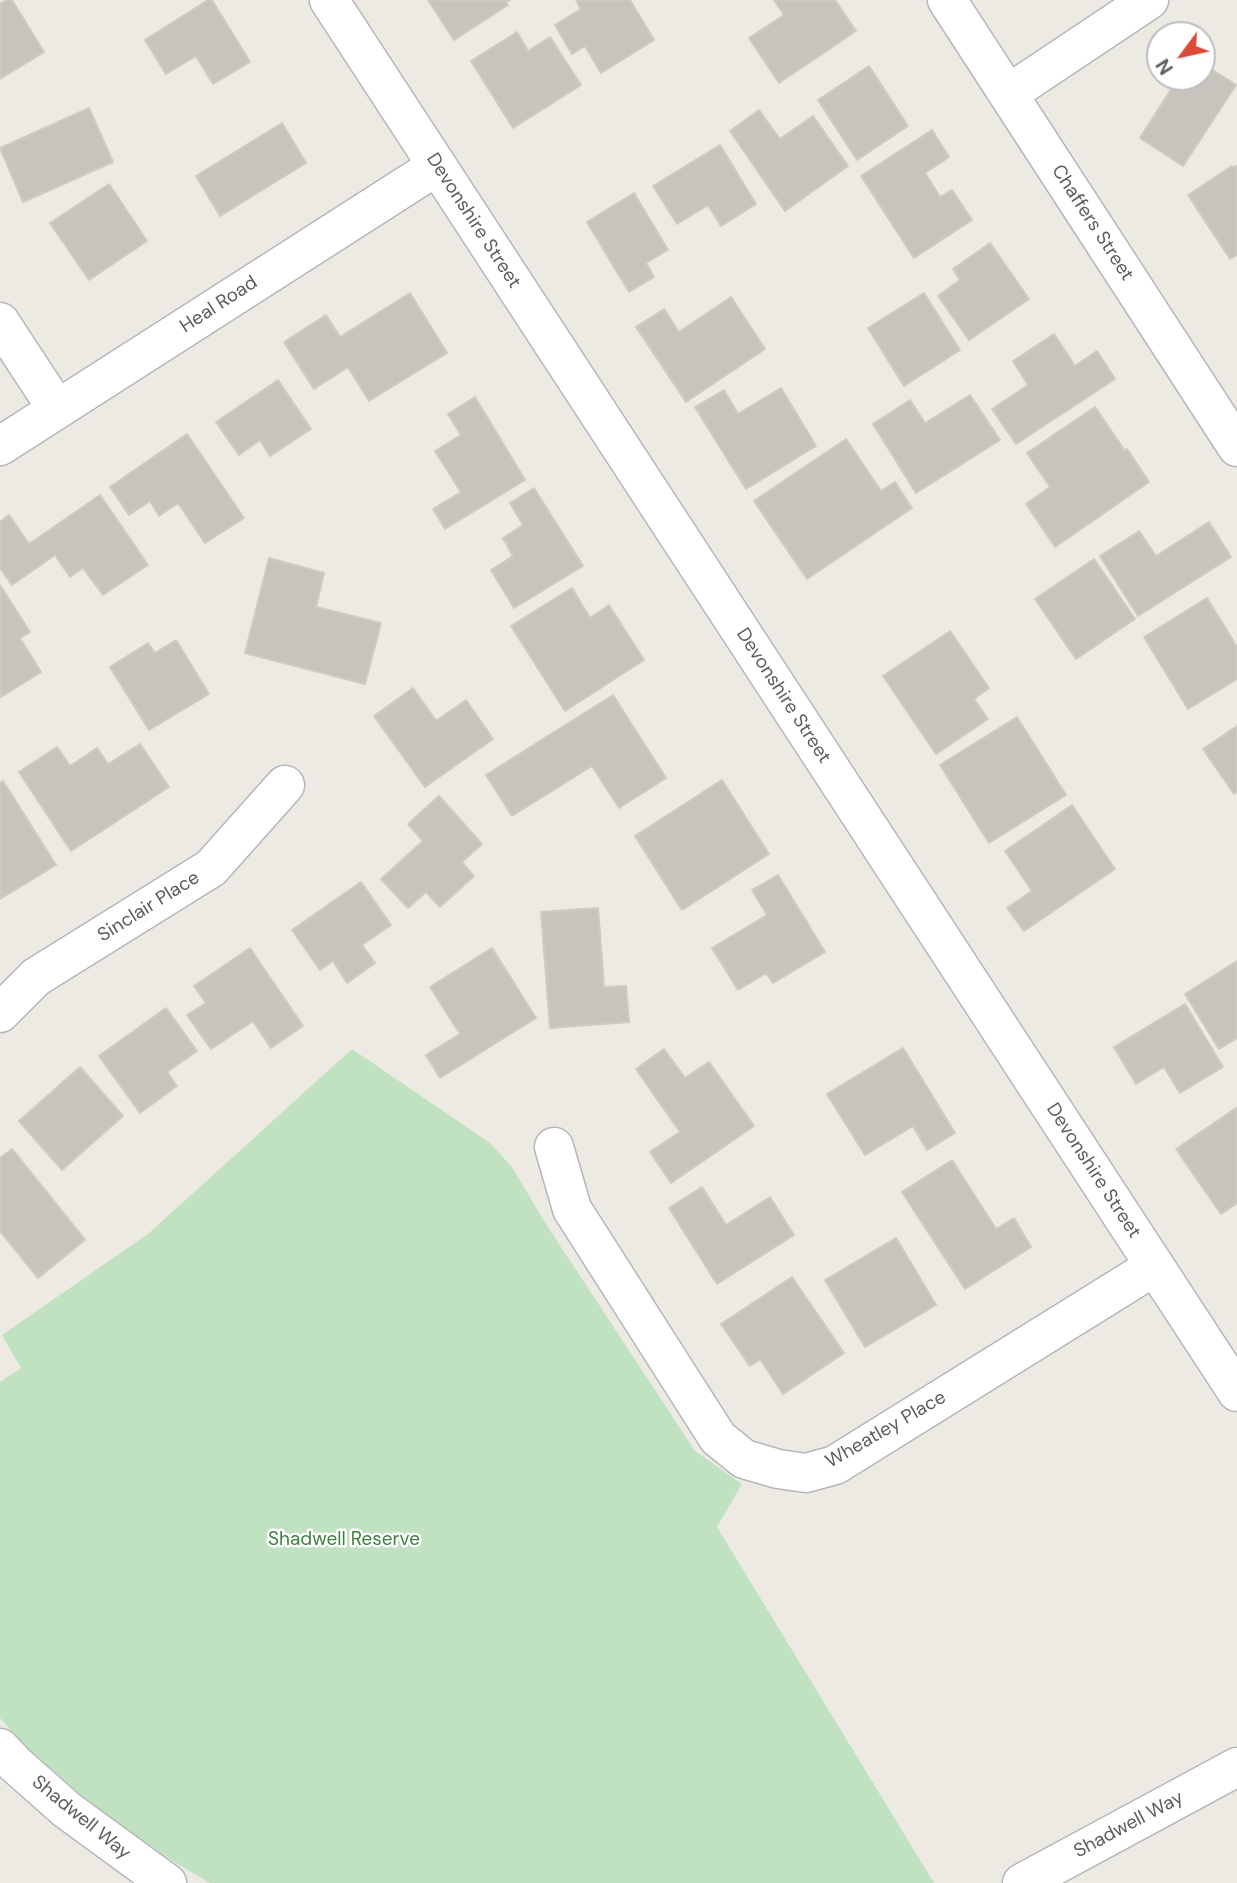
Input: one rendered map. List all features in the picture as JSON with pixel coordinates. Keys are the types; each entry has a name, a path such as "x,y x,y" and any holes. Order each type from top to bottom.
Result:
{"street":[{"name":"Devonshire Street","path":"329,0 1237,1392"},
{"name":"Chaffers Street","path":"947,0 1237,447"},
{"path":"1008,94 1149,0"},
{"name":"Heal Road","path":"0,446 437,166"},
{"path":"0,322 57,409"},
{"name":"Sinclair Place","path":"0,1013 36,977 211,867 285,785"},
{"name":"Wheatley Place","path":"554,1147 572,1209 718,1438 744,1459 778,1469 806,1473 835,1465 1155,1266"},
{"name":"Shadwell Way","path":"5,1764 167,1883"},
{"name":"Shadwell Way","path":"1021,1883 1237,1767"}],"green space":[{"name":"Shadwell Reserve","path":"352,1049 490,1143 512,1167 544,1221 695,1451 742,1484 717,1527 934,1883 210,1883 123,1827 75,1790 23,1744 0,1718 0,1382 21,1368 2,1335 148,1234"}],"building":[{"path":"12,0 44,52 0,79 0,4"},
{"path":"212,0 250,62 213,84 196,56 166,74 145,40"},
{"path":"428,0 510,0 506,2 508,5 454,40"},
{"path":"576,0 630,0 654,40 601,73 585,46 572,54 555,25 581,9"},
{"path":"774,0 835,0 856,31 779,83 749,38 784,15"},
{"path":"517,32 528,51 550,37 581,85 513,128 471,61"},
{"path":"869,66 908,126 857,160 818,100"},
{"path":"1216,72 1236,85 1183,166 1140,138 1170,91 1216,91"},
{"path":"89,108 113,162 23,202 0,148"},
{"path":"759,110 780,139 813,116 848,166 785,211 730,131"},
{"path":"282,123 306,163 220,216 196,176"},
{"path":"932,130 949,157 925,173 940,197 952,190 972,220 914,258 861,176"},
{"path":"720,145 756,204 721,226 708,205 677,224 653,186"},
{"path":"1232,166 1237,166 1237,255 1230,259 1188,195"},
{"path":"109,184 147,241 89,280 50,223"},
{"path":"634,193 668,250 646,263 654,277 629,292 587,222"},
{"path":"990,243 1029,299 969,340 938,296 960,280 953,269"},
{"path":"410,293 447,353 369,401 348,367 314,389 284,342 326,315 340,337"},
{"path":"924,293 960,350 904,386 868,328"},
{"path":"731,297 765,349 686,402 636,327 664,309 679,332"},
{"path":"1054,334 1075,366 1097,351 1115,379 1016,444 992,409 1028,385 1013,361"},
{"path":"278,380 311,429 270,456 260,440 239,455 216,422"},
{"path":"781,388 816,446 746,489 695,407 724,390 738,414"},
{"path":"970,395 1000,440 916,493 873,424 910,400 925,423"},
{"path":"475,397 525,480 445,529 433,509 461,492 435,451 461,435 448,414"},
{"path":"1095,407 1149,482 1055,547 1026,504 1050,487 1027,453"},
{"path":"187,434 244,518 205,543 178,503 159,516 150,501 129,515 110,487"},
{"path":"846,439 881,491 895,482 912,508 807,579 754,501"},
{"path":"534,488 583,566 514,608 491,570 513,556 503,538 523,525 510,503"},
{"path":"100,495 148,565 103,595 83,568 70,577 55,555 12,585 0,568 0,522 9,515 29,544"},
{"path":"1209,522 1231,557 1138,616 1100,556 1139,531 1156,556"},
{"path":"269,558 324,573 316,607 381,623 365,684 245,653"},
{"path":"1094,559 1135,619 1076,659 1035,599"},
{"path":"0,585 30,632 20,638 41,672 1,697"},
{"path":"572,588 590,618 609,605 644,660 565,711 511,626"},
{"path":"1207,598 1237,647 1237,679 1188,709 1144,637"},
{"path":"950,631 989,688 974,699 988,719 936,754 883,676"},
{"path":"176,640 209,694 149,730 110,667 148,643 155,653"},
{"path":"413,688 436,721 466,700 493,739 425,787 374,716"},
{"path":"613,695 666,778 619,808 592,766 512,816 486,775"},
{"path":"1017,717 1066,795 989,843 940,765"},
{"path":"1237,726 1237,792 1234,794 1203,749"},
{"path":"140,744 169,787 71,851 19,772 57,747 70,766 97,748 108,764"},
{"path":"722,780 769,854 682,910 635,836"},
{"path":"3,781 56,865 0,899 0,783"},
{"path":"439,796 482,844 462,862 474,876 440,907 426,892 408,908 381,879 423,841 408,824"},
{"path":"1072,805 1115,869 1024,931 1007,908 1032,891 1005,851"},
{"path":"778,875 825,952 773,983 766,973 738,990 712,948 767,915 752,890"},
{"path":"361,882 391,925 362,945 375,963 347,983 333,961 320,970 292,930"},
{"path":"598,908 604,987 626,986 629,1022 550,1028 541,912"},
{"path":"250,948 303,1026 271,1048 253,1021 211,1049 187,1015 206,1003 194,986"},
{"path":"492,948 536,1018 440,1078 426,1055 460,1034 430,987"},
{"path":"1237,961 1237,1038 1219,1049 1185,994"},
{"path":"1185,1004 1223,1067 1180,1093 1164,1067 1136,1084 1114,1047"},
{"path":"166,1008 197,1051 167,1072 177,1086 140,1113 99,1056"},
{"path":"903,1048 955,1133 927,1150 913,1126 865,1155 827,1094"},
{"path":"664,1049 685,1078 709,1062 754,1126 671,1183 650,1152 680,1132 636,1069"},
{"path":"80,1067 123,1116 62,1170 19,1121"},
{"path":"1236,1108 1237,1203 1221,1214 1176,1149"},
{"path":"12,1149 85,1240 38,1278 0,1231 0,1158"},
{"path":"952,1160 996,1229 1014,1218 1031,1247 965,1289 902,1192"},
{"path":"702,1187 726,1225 770,1197 794,1235 717,1284 669,1208"},
{"path":"896,1238 936,1305 865,1347 825,1280"},
{"path":"792,1277 844,1353 783,1394 760,1359 750,1366 721,1324"}]}
